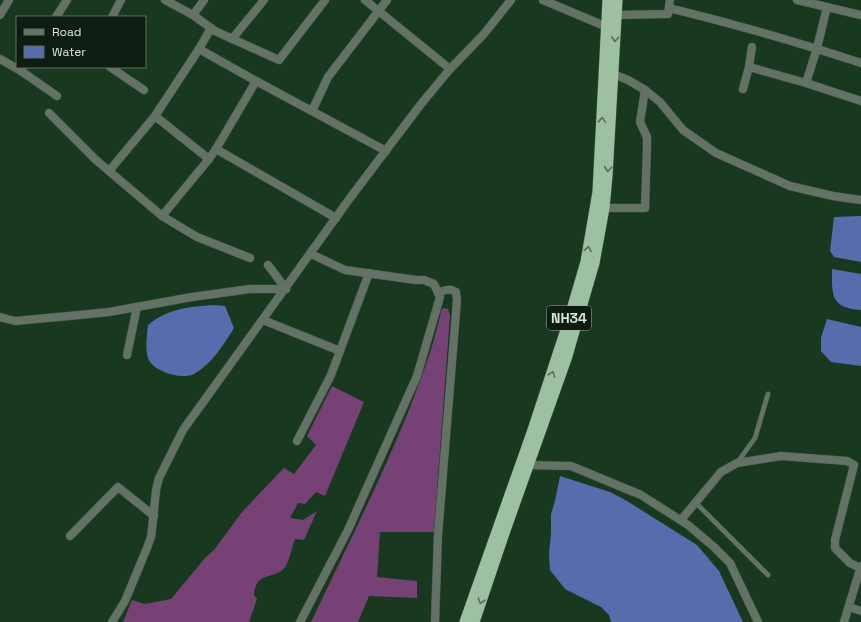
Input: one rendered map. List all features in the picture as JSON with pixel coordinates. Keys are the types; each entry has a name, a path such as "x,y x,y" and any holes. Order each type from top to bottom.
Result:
{"highway":[{"name":"NH34","path":"600,208 598,192 608,0"},
{"name":"NH34","path":"474,622 584,269 600,208 610,146 617,0"},
{"name":"NH34","path":"465,622 524,465"}],"street":[{"path":"0,15 9,0"},
{"path":"57,16 67,0"},
{"path":"113,16 121,0"},
{"path":"165,0 192,15 211,28 279,60 325,0"},
{"path":"192,15 204,0"},
{"path":"232,39 264,0"},
{"path":"365,0 450,69"},
{"path":"312,111 328,77 388,0"},
{"path":"112,622 125,601 147,548 154,516 156,490 159,478 183,430 336,218 421,104 450,69 483,35 511,0"},
{"path":"543,0 607,27"},
{"path":"797,0 861,15"},
{"path":"616,15 668,14 670,4 817,48 861,63"},
{"path":"806,83 817,48 827,7"},
{"path":"109,171 155,116 211,28"},
{"path":"743,89 749,67 752,47"},
{"path":"199,49 386,150"},
{"path":"0,59 16,66"},
{"path":"749,67 806,83 861,101"},
{"path":"111,68 144,90"},
{"path":"22,69 57,96"},
{"path":"613,74 628,80 645,90 660,102 683,130 716,153 790,186 827,195 861,200"},
{"path":"162,216 216,149 256,81"},
{"path":"600,208 645,208 647,146 646,137 640,122 645,90"},
{"path":"49,113 96,160 162,216 197,237 250,258"},
{"path":"155,116 209,159"},
{"path":"216,149 336,218"},
{"path":"300,622 348,530 417,376 440,297 434,284 424,280 345,270 310,254"},
{"path":"268,264 286,289"},
{"path":"297,441 331,375 369,273"},
{"path":"0,317 15,321 28,320 109,312 192,297 250,289 286,289"},
{"path":"435,622 438,535 458,300 456,292 452,289 438,293"},
{"path":"127,355 137,307"},
{"path":"263,320 340,351"},
{"path":"681,520 722,472 737,463 781,456 847,461 857,467 835,540 836,548 850,563 861,567 844,622"},
{"path":"524,465 571,466 641,495 681,520 714,547 730,563 758,622"},
{"path":"70,536 118,487 154,516"},
{"path":"849,607 861,611"}],"lane":[{"path":"737,463 755,438 768,394"},
{"path":"696,503 768,575"}],"shaded area":[{"path":"443,308 448,309 450,315 434,532 380,532 377,577 417,581 417,598 369,596 358,622 311,622 373,493 407,415 435,338"},
{"path":"332,386 364,402 325,496 316,492 305,504 298,503 290,518 303,520 317,511 304,540 295,539 286,566 277,573 262,578 258,582 254,595 257,599 249,622 123,622 132,600 145,604 171,599 205,558 214,550 242,512 279,473 284,468 294,474 316,445 307,436"}],"water":[{"path":"861,216 861,262 834,257 830,251 834,217"},
{"path":"832,269 861,274 861,310 851,309 838,303 833,292"},
{"path":"214,305 225,306 234,328 217,353 206,365 194,374 182,376 168,374 151,363 148,358 146,342 148,325 156,319 179,309"},
{"path":"827,319 861,327 861,366 831,362 821,351 821,338"},
{"path":"560,476 610,492 697,545 719,571 743,622 611,622 609,615 601,607 565,589 550,570 549,554 551,514"}]}
